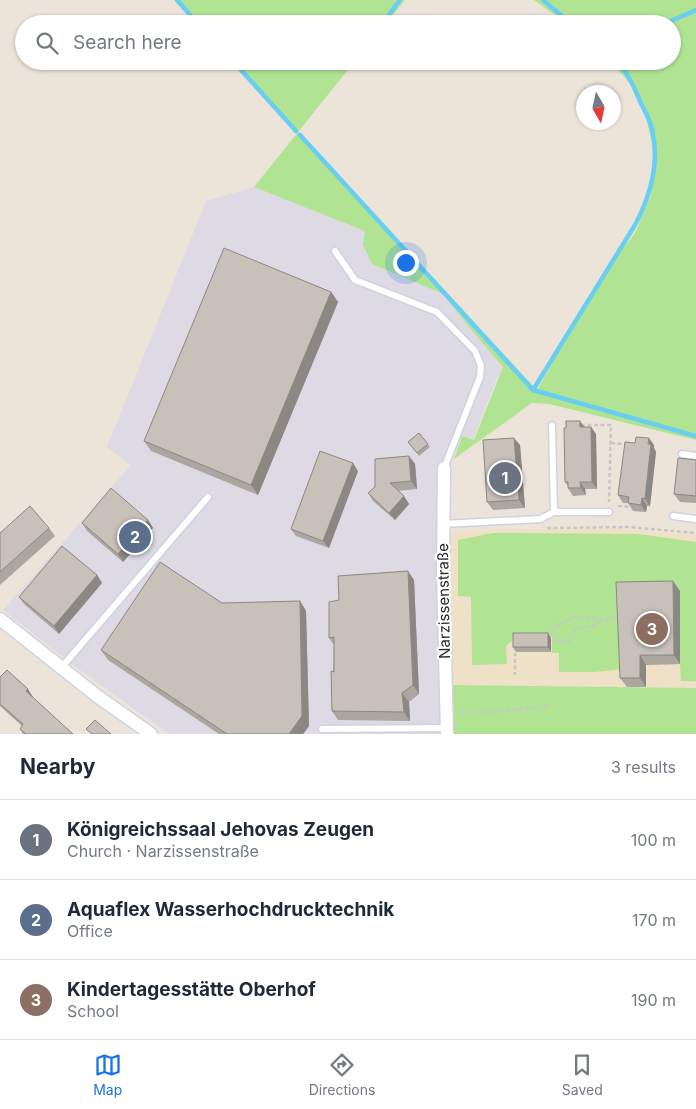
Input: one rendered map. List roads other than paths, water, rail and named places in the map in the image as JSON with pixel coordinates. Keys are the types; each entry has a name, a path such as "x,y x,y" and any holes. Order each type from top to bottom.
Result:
{"street":[{"name":"Narzissenstraße","path":"444,468 443,524 447,731"},
{"path":"1,623 97,696 151,734"}],"lane":[{"path":"335,251 355,280 437,312 475,351 481,366 480,377 444,468"},
{"path":"552,425 554,512"},
{"path":"682,454 696,456"},
{"path":"61,668 208,497"},
{"path":"443,524 540,519 554,512 609,509"},
{"path":"673,516 696,519"},
{"path":"322,730 447,731"}],"waterway":[{"path":"177,0 190,15"},
{"path":"389,15 400,0"},
{"path":"543,0 561,15"},
{"path":"681,17 696,10"},
{"path":"241,70 296,131"},
{"path":"533,390 635,225 650,190 655,154 652,129 624,70"},
{"path":"300,135 533,390 696,436"}],"place":[{"name":"Königreichssaal Jehovas Zeugen","path":"505,478"},
{"name":"Aquaflex Wasserhochdrucktechnik","path":"135,537"},
{"name":"Kindertagesstätte Oberhof","path":"652,629"}]}
